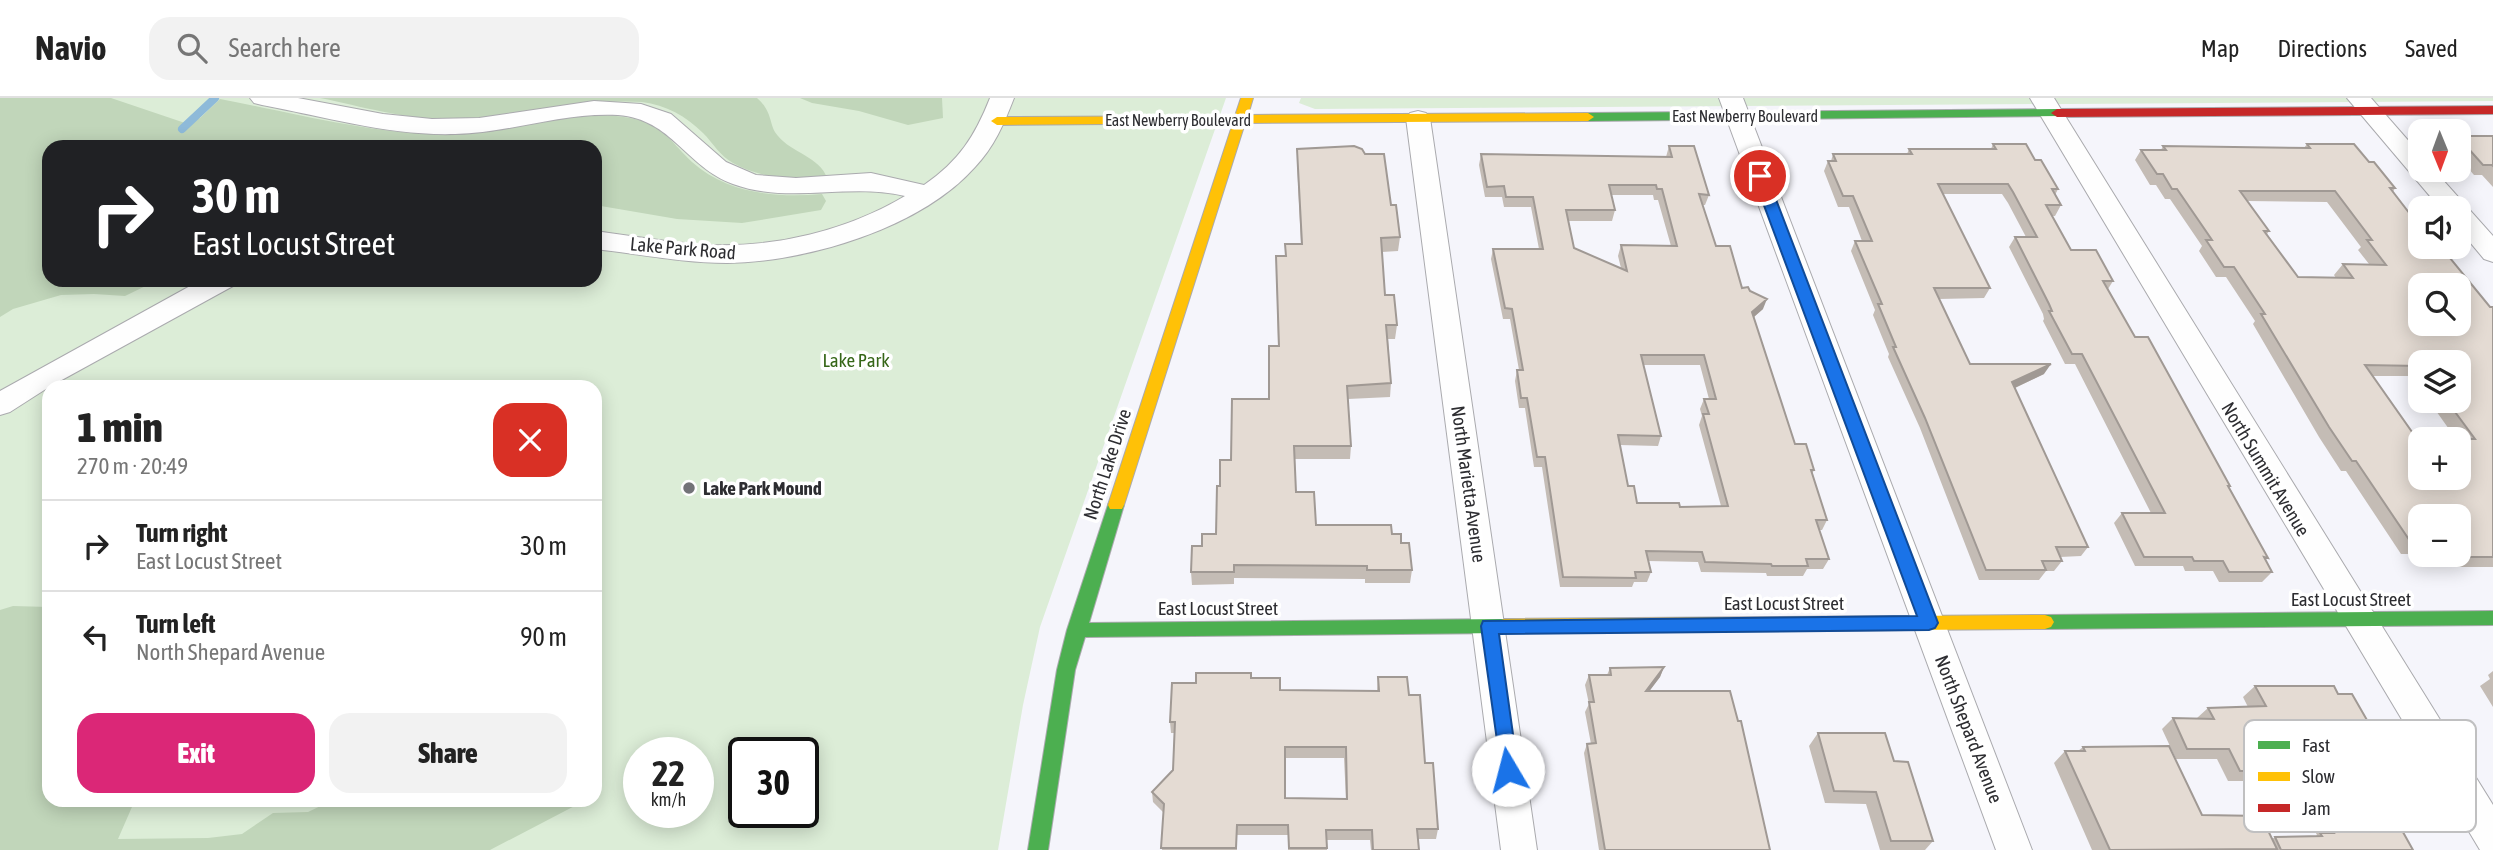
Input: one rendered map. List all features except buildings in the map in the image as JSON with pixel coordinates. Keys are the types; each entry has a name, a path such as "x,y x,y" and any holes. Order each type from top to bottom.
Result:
{"main road":[{"name":"North Lake Drive","path":"1038,850 1066,670 1076,630 1247,98"},
{"name":"East Newberry Boulevard","path":"999,110 1240,120 1418,118 1735,107 2365,105 2493,110"},
{"name":"East Locust Street","path":"1076,630 2493,618"}],"street":[{"path":"261,98 429,127 493,123 571,109 599,107 643,111 673,127 718,167 757,183 820,186 873,182 930,194"},
{"path":"2365,105 2408,154"},
{"name":"North Summit Avenue","path":"2047,106 2420,720"},
{"name":"North Shepard Avenue","path":"1735,107 2014,850"},
{"name":"Lake Park Road","path":"602,241 692,252 749,253 804,244 860,227 930,194 957,173 981,147 999,110"},
{"name":"North Marietta Avenue","path":"1418,118 1519,850"},
{"path":"2432,182 2444,196"},
{"path":"2471,227 2493,253"},
{"path":"42,380 210,287"},
{"path":"0,404 42,380"},
{"name":"North Summit Avenue","path":"2476,810 2493,838"}],"green space":[{"name":"Lake Park","path":"0,98 1226,98 1040,627 1023,705 998,850 0,850"},
{"path":"0,98 111,98 185,123 200,118 220,99 362,127 445,134 469,133 567,117 615,116 639,120 655,127 692,162 721,181 771,194 822,194 826,201 821,210 742,223 677,219 602,206 602,140 42,140 42,287 144,287 125,296 61,295 13,309 0,317"},
{"path":"320,98 757,98 766,109 778,136 818,165 827,178 779,177 744,168 724,157 690,121 667,109 642,102 595,103 480,118 440,119 388,113"},
{"path":"800,98 942,98 943,118 908,125"},
{"path":"1301,98 2493,98 2493,101 1315,109 1299,103"},
{"path":"13,606 42,607 42,807 132,807 118,839 208,838 242,834 273,813 308,812 318,807 573,807 490,850 0,850 0,610"}],"waterway":[{"path":"182,129 215,98"}],"traffic: fast":[{"path":"1588,117 2057,113"},
{"path":"1038,850 1066,670 1116,505"},
{"path":"2045,622 2493,618"},
{"path":"1076,630 1504,626"}],"traffic: slow":[{"path":"1116,505 1247,98"},
{"path":"997,121 1588,117"},
{"path":"1504,626 2045,622"}],"traffic: jam":[{"path":"2057,113 2493,110"}],"place":[{"name":"Lake Park Mound","path":"689,488"}],"route":[{"path":"1508,770 1489,626 1929,623 1760,176"}]}
